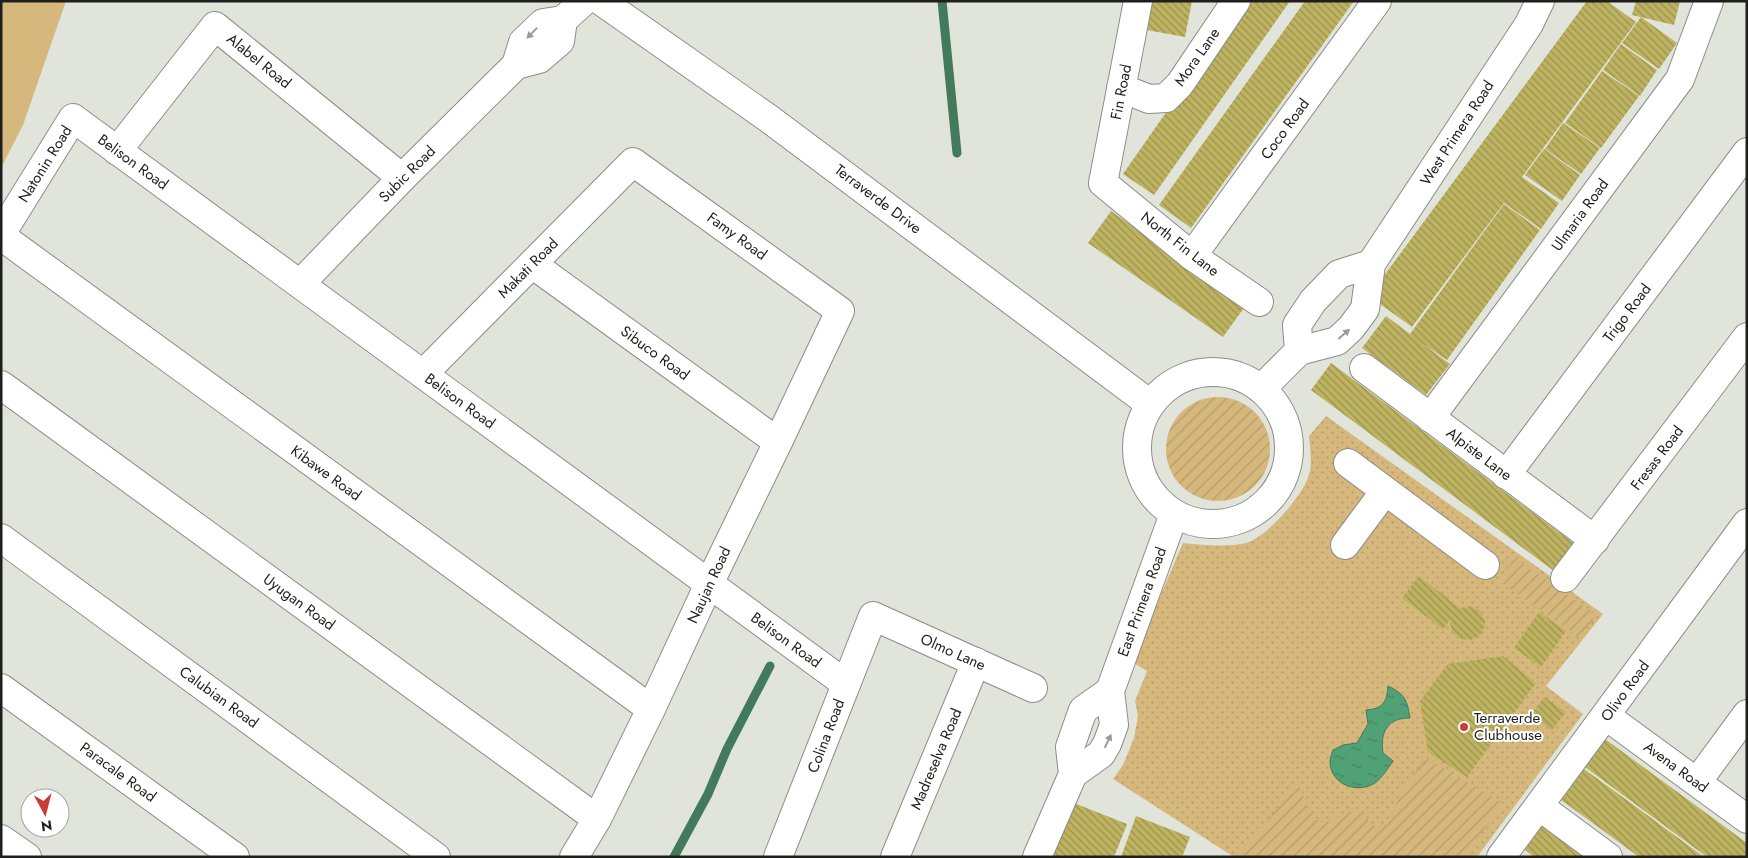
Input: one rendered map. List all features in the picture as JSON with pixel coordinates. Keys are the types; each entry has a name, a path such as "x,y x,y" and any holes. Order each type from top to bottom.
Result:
{"street":[{"name":"Subic Road","path":"300,284 402,178 516,65 539,59 560,41 563,20 584,1"},
{"name":"Terraverde Drive","path":"602,1 776,124 1150,404"},
{"name":"Fin Road","path":"1103,183 1138,1"},
{"name":"Mora Lane","path":"1121,88 1150,98 1166,98 1180,84 1236,1"},
{"name":"Coco Road","path":"1192,256 1378,1"},
{"name":"West Primera Road","path":"1299,351 1337,341 1351,328 1365,309 1371,264 1529,24 1540,1"},
{"name":"Ulmaria Road","path":"1430,418 1680,79 1709,1"},
{"name":"Alabel Road","path":"117,151 215,26 402,178"},
{"name":"Belison Road","path":"73,118 846,684"},
{"name":"Natonin Road","path":"1,235 73,118"},
{"name":"Trigo Road","path":"1506,475 1747,152"},
{"name":"Makati Road","path":"422,374 634,162"},
{"name":"Famy Road","path":"634,162 840,311"},
{"name":"North Fin Lane","path":"1103,183 1192,256 1259,302"},
{"name":"Kibawe Road","path":"1,235 651,709"},
{"name":"Sibuco Road","path":"532,264 778,442"},
{"path":"1262,388 1299,351 1297,325 1313,301 1339,274 1371,264"},
{"name":"Naujan Road","path":"574,857 597,819 651,709 840,311"},
{"name":"Fresas Road","path":"1565,578 1747,337"},
{"name":"Alpiste Lane","path":"1364,368 1595,540"},
{"path":"1215,371 1240,376 1262,388 1278,406 1287,427 1290,450 1286,473 1275,494 1259,509 1239,520 1225,523 1195,522 1174,514 1155,498 1141,476 1136,452 1139,427 1150,404 1167,386 1190,375 1207,372 1215,371"},
{"name":"Uyugan Road","path":"1,385 597,819"},
{"path":"1348,463 1485,566"},
{"path":"1345,545 1385,491"},
{"name":"East Primera Road","path":"1037,857 1073,774 1070,747 1084,710 1110,691 1174,514"},
{"name":"Olivo Road","path":"1501,857 1747,523"},
{"name":"Calubian Road","path":"1,538 436,857"},
{"name":"Colina Road","path":"778,857 872,616"},
{"name":"Olmo Lane","path":"872,616 1033,688"},
{"name":"Madreselva Road","path":"895,857 976,662"},
{"name":"Paracale Road","path":"1,688 235,857"},
{"path":"1696,782 1747,714"},
{"name":"Avena Road","path":"1606,716 1747,819"},
{"path":"1539,806 1608,857"},
{"path":"1,839 26,857"}],"shaded area":[{"path":"1,1 66,1 23,125 1,168"},
{"path":"1218,397 1238,401 1255,412 1266,429 1270,449 1266,469 1255,486 1238,497 1218,501 1198,497 1181,486 1170,469 1166,449 1170,429 1181,412 1198,401"},
{"path":"1326,416 1603,614 1546,686 1583,714 1477,857 1234,857 1113,779 1123,765 1134,738 1138,716 1135,701 1147,671 1132,662 1183,543 1216,546 1242,544 1257,538 1265,532 1291,505 1304,486 1310,468 1309,436"},
{"path":"1515,558 1596,615 1580,638 1499,581"},
{"path":"1426,758 1502,803 1465,857 1238,857 1297,784 1310,812 1319,821 1330,821 1353,812 1362,814 1375,826 1386,826 1405,786"}],"water":[{"path":"1388,686 1402,695 1408,707 1410,718 1396,721 1384,733 1383,753 1393,761 1375,783 1361,788 1346,785 1335,777 1331,770 1330,761 1333,750 1343,745 1357,743 1368,724 1366,710 1383,704 1387,696"}],"building":[{"path":"1146,1 1192,1 1185,37 1141,29"},
{"path":"1244,1 1290,1 1154,195 1123,174"},
{"path":"1305,1 1354,1 1191,228 1159,205"},
{"path":"1587,1 1607,1 1636,22 1522,177 1559,203 1541,229 1504,203 1412,327 1369,296"},
{"path":"1636,1 1680,1 1674,25 1632,15"},
{"path":"1641,17 1677,43 1659,69 1622,43"},
{"path":"1621,44 1657,70 1640,96 1603,70"},
{"path":"1602,71 1639,96 1601,148 1565,123"},
{"path":"1563,123 1600,148 1581,174 1545,149"},
{"path":"1544,149 1580,175 1562,201 1525,175"},
{"path":"1504,204 1540,230 1447,360 1420,342 1450,364 1426,395 1362,348 1386,316 1410,334"},
{"path":"1111,211 1246,305 1223,337 1088,243"},
{"path":"1331,363 1575,544 1554,571 1311,390"},
{"path":"1419,576 1460,608 1470,606 1480,611 1485,621 1485,626 1480,635 1471,640 1461,639 1453,633 1450,624 1451,619 1443,629 1402,598"},
{"path":"1539,612 1566,631 1541,667 1514,648"},
{"name":"Terraverde Clubhouse","path":"1503,656 1536,683 1467,777 1428,752 1420,701 1448,664"},
{"path":"1544,697 1566,712 1552,730 1531,715"},
{"path":"1605,739 1747,843 1747,857 1707,857 1585,767"},
{"path":"1584,769 1704,857 1639,857 1561,800"},
{"path":"1074,803 1127,824 1114,857 1052,857"},
{"path":"1136,816 1190,837 1182,857 1121,857"},
{"path":"1546,820 1597,857 1534,857 1524,849"}],"waterway":[{"path":"942,1 957,153"},
{"path":"674,857 708,794 727,749 770,666"}],"place":[{"name":"Terraverde Clubhouse","path":"1464,727"}]}
